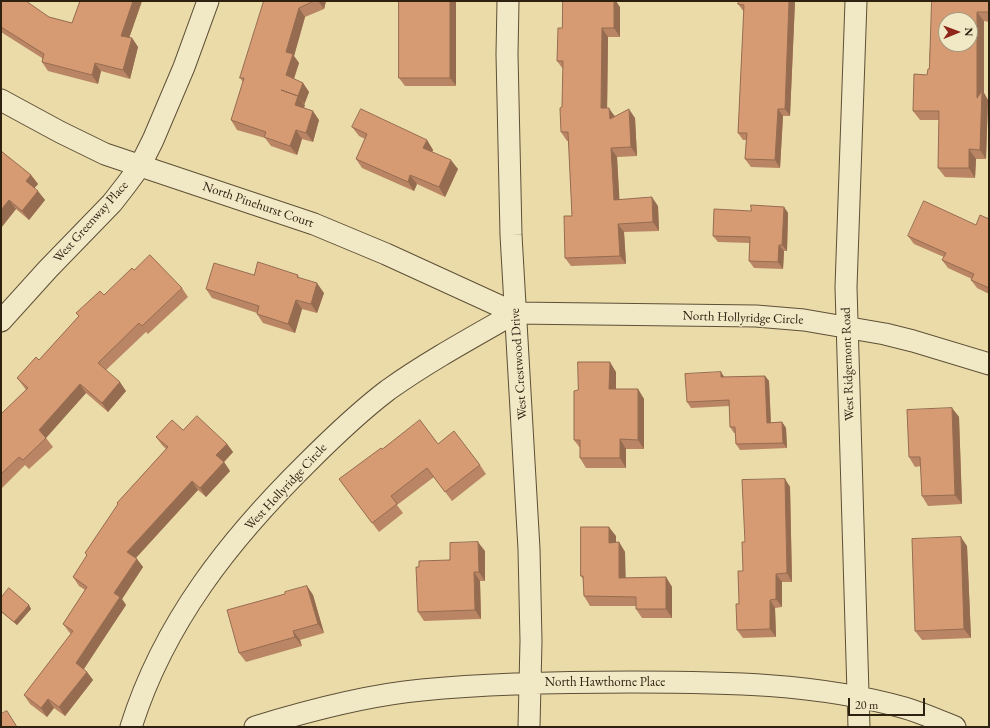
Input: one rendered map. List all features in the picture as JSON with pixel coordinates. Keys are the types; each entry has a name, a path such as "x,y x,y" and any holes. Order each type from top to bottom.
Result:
{"street":[{"name":"West Greenway Place","path":"1,320 112,203 140,166 153,140 184,66 208,1"},
{"name":"West Crestwood Drive","path":"508,1 507,54 510,216 529,536 531,613 529,727"},
{"name":"West Ridgemont Road","path":"856,1 846,286 846,326 859,727"},
{"name":"North Pinehurst Court","path":"1,100 91,147 140,166 314,224 386,254 515,313"},
{"name":"North Hollyridge Circle","path":"515,313 756,316 804,320 846,326 913,341 989,364"},
{"name":"West Hollyridge Circle","path":"131,727 157,659 185,610 224,555 282,488 359,413 385,393 408,377 515,313"},
{"name":"North Hawthorne Place","path":"255,727 315,710 397,693 421,690 563,681 719,683 774,686 858,697 906,709 955,727"}],"building":[{"path":"1,1 26,1 49,17 72,23 80,1 133,1 121,36 132,38 123,70 95,63 92,75 42,62 44,54 1,27"},
{"path":"264,1 314,1 299,8 286,52 293,54 286,75 303,83 295,105 313,111 306,133 296,130 290,146 264,137 266,132 231,120 244,78 240,78"},
{"path":"399,1 450,1 450,78 399,78"},
{"path":"563,1 614,1 614,28 602,28 601,108 609,108 610,119 629,109 631,147 611,148 614,200 652,197 653,222 618,224 620,256 565,258 564,216 572,216 568,132 561,132 560,108 562,107 563,61 557,61 558,28 562,28"},
{"path":"739,1 789,1 785,109 778,109 775,160 745,159 747,133 738,133 744,5 738,4"},
{"path":"932,1 989,1 989,12 938,12 938,52 977,52 977,98 982,91 980,150 969,149 969,168 938,168 939,111 913,111 914,74 927,75"},
{"path":"361,109 427,140 423,148 451,160 439,187 410,175 408,182 356,159 367,134 352,127"},
{"path":"1,151 31,175 26,181 38,191 22,211 9,200 1,210"},
{"path":"924,201 976,225 980,215 989,219 989,288 971,280 974,274 942,260 946,253 908,236"},
{"path":"751,205 784,207 782,245 779,245 778,262 749,261 750,237 713,236 714,209 751,211"},
{"path":"150,255 182,288 142,326 139,323 98,363 120,382 102,403 80,384 39,430 46,438 23,460 19,457 1,474 1,414 28,388 17,378 36,357 39,360 79,316 76,313 100,291 104,295 132,268 134,270"},
{"path":"258,262 317,283 311,304 296,300 288,324 257,314 259,306 206,289 214,263 254,275"},
{"path":"578,362 610,362 609,389 638,389 638,440 620,439 620,458 580,458 580,440 574,440 574,391 578,390"},
{"path":"721,372 721,377 765,376 767,423 782,422 783,443 736,444 735,427 730,427 729,400 687,402 685,374"},
{"path":"952,408 955,495 922,496 920,457 909,457 907,410"},
{"path":"197,416 227,444 216,455 224,462 200,488 192,481 127,552 137,559 114,593 120,597 76,663 87,672 59,707 48,699 41,708 24,695 73,631 63,624 87,587 73,577 87,555 85,553 118,504 117,503 168,447 156,437 172,420 183,430"},
{"path":"420,420 438,444 454,431 480,465 445,492 427,468 391,496 397,504 372,523 339,479"},
{"path":"785,479 787,573 776,574 776,599 770,600 770,629 737,630 736,604 739,604 738,571 743,571 742,542 745,542 742,480"},
{"path":"581,527 609,527 609,543 619,542 619,578 666,577 666,609 636,609 636,597 584,596 583,576 581,576"},
{"path":"961,537 964,629 915,631 912,539"},
{"path":"478,542 479,572 474,572 475,610 418,612 416,567 419,567 419,561 450,560 450,543"},
{"path":"307,586 318,624 293,631 295,637 239,653 227,610 285,594 285,592"},
{"path":"9,588 29,605 14,622 1,611 1,598"},
{"path":"7,711 17,727 1,727 1,714"}]}
